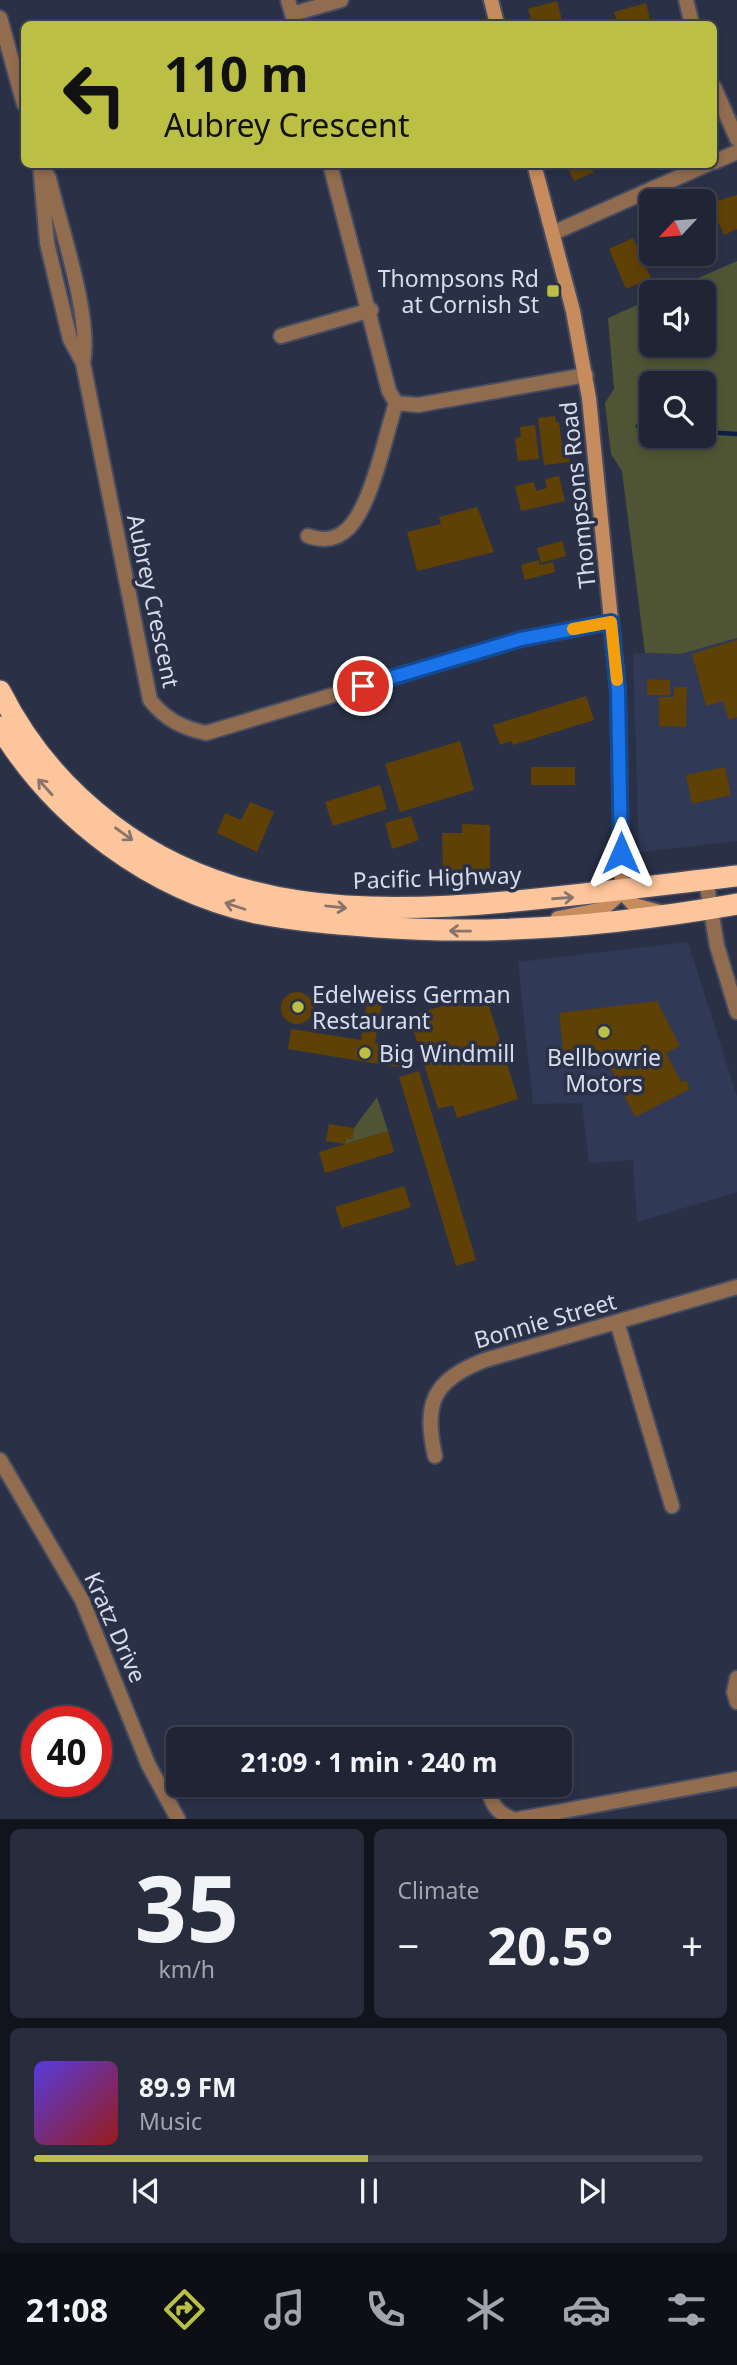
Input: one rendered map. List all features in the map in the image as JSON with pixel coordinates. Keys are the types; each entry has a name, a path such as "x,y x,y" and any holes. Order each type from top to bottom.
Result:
{"highway":[{"name":"Pacific Highway","path":"0,691 33,745 62,780 98,814 150,852 218,883 253,894 355,909 446,908 622,892 737,876"},
{"name":"Pacific Highway","path":"0,727 44,787 118,852 189,890 255,912 311,922 397,929 510,930 675,915 737,904"}],"street":[{"path":"291,13 341,0"},
{"path":"491,0 496,21"},
{"path":"685,0 691,21"},
{"path":"0,19 21,93"},
{"path":"717,95 737,139"},
{"path":"717,161 737,152"},
{"name":"Aubrey Crescent","path":"41,168 47,243 70,339 83,363 150,700 161,714 176,724 206,733 521,639 611,622"},
{"path":"308,536 332,538 352,524 362,508 396,403 389,391 331,168"},
{"name":"Thompsons Road","path":"535,168 573,311 586,375 605,530 618,691 622,892"},
{"path":"553,233 699,168"},
{"path":"281,336 370,310"},
{"path":"396,403 418,405 586,375"},
{"path":"706,880 717,946 737,1012"},
{"path":"622,892 634,905 675,915"},
{"name":"Pacific Highway","path":"510,930 597,911 622,892"},
{"name":"Bonnie Street","path":"435,1455 429,1430 430,1405 435,1394 454,1374 485,1360 737,1287"},
{"path":"617,1322 672,1506"},
{"name":"Kratz Drive","path":"0,1460 82,1600 148,1765 178,1819"},
{"path":"737,1678 734,1692 737,1702"},
{"path":"519,1819 737,1779"},
{"path":"490,1797 503,1815 513,1819"}],"shaded area":[{"path":"737,638 737,841 639,852 633,653 680,654"},
{"path":"688,942 737,1097 737,1192 637,1222 633,1160 589,1163 582,1103 533,1104 518,962"}],"green space":[{"path":"737,261 737,638 680,654 645,653 622,471 611,454 605,403 614,389 608,318 639,304 639,357 716,357 716,280 693,280"},
{"path":"377,1097 388,1131 345,1144 346,1138 352,1139 354,1128"}],"building":[{"path":"557,1 562,21 532,21 528,9"},
{"path":"646,3 650,21 617,21 614,12"},
{"path":"568,168 592,168 594,172 574,181"},
{"path":"737,195 737,229 724,235 716,217 716,199 717,201"},
{"path":"633,238 639,251 639,266 646,266 651,278 639,280 639,283 626,289 609,249"},
{"path":"555,416 556,422 559,422 563,454 569,453 570,462 544,465 538,418"},
{"path":"535,425 539,459 518,461 515,438 521,437 520,427"},
{"path":"559,476 565,501 521,511 515,486 534,482 536,491 547,488 545,479"},
{"path":"477,507 494,552 417,571 407,532 441,524 439,517"},
{"path":"562,541 566,556 541,563 537,548"},
{"path":"539,560 540,565 553,562 555,572 525,580 521,565"},
{"path":"737,640 737,717 729,720 723,701 706,706 692,654"},
{"path":"647,679 670,680 670,695 647,695"},
{"path":"674,687 687,687 686,727 659,726 659,697 674,697"},
{"path":"586,696 594,720 513,745 511,741 500,745 493,725"},
{"path":"460,741 474,790 400,812 385,764"},
{"path":"531,767 575,767 575,785 531,785"},
{"path":"725,767 731,795 692,804 686,775"},
{"path":"380,785 387,809 333,826 325,802"},
{"path":"250,802 274,812 257,852 217,833 225,813 241,820"},
{"path":"411,816 419,840 392,849 385,823"},
{"path":"462,824 490,825 490,880 463,885 462,880 443,880 442,833 462,833"},
{"path":"297,992 308,997 313,1008 308,1019 297,1024 286,1019 281,1008 286,997"},
{"path":"485,993 518,1099 457,1118 453,1105 438,1109 409,1016"},
{"path":"367,1001 382,1003 375,1043 413,1050 410,1069 288,1049 291,1029 361,1040"},
{"path":"657,1001 680,1046 666,1053 681,1082 686,1080 690,1089 635,1117 604,1054 564,1059 559,1013"},
{"path":"419,1071 476,1260 456,1266 399,1077"},
{"path":"329,1124 354,1128 352,1139 346,1138 345,1144 326,1141"},
{"path":"388,1131 394,1152 325,1173 319,1152"},
{"path":"404,1186 411,1207 342,1228 335,1207"}],"waterway":[{"path":"716,433 737,434"}],"slow traffic":[{"path":"573,629 611,622 617,680"}],"place":[{"name":"Thompsons Rd at Cornish St","path":"553,291"},
{"name":"Edelweiss German Restaurant","path":"298,1007"},
{"name":"Bellbowrie Motors","path":"604,1032"},
{"name":"Big Windmill","path":"365,1053"}],"route":[{"path":"363,686 521,639 611,622 621,759 621,853"}]}
